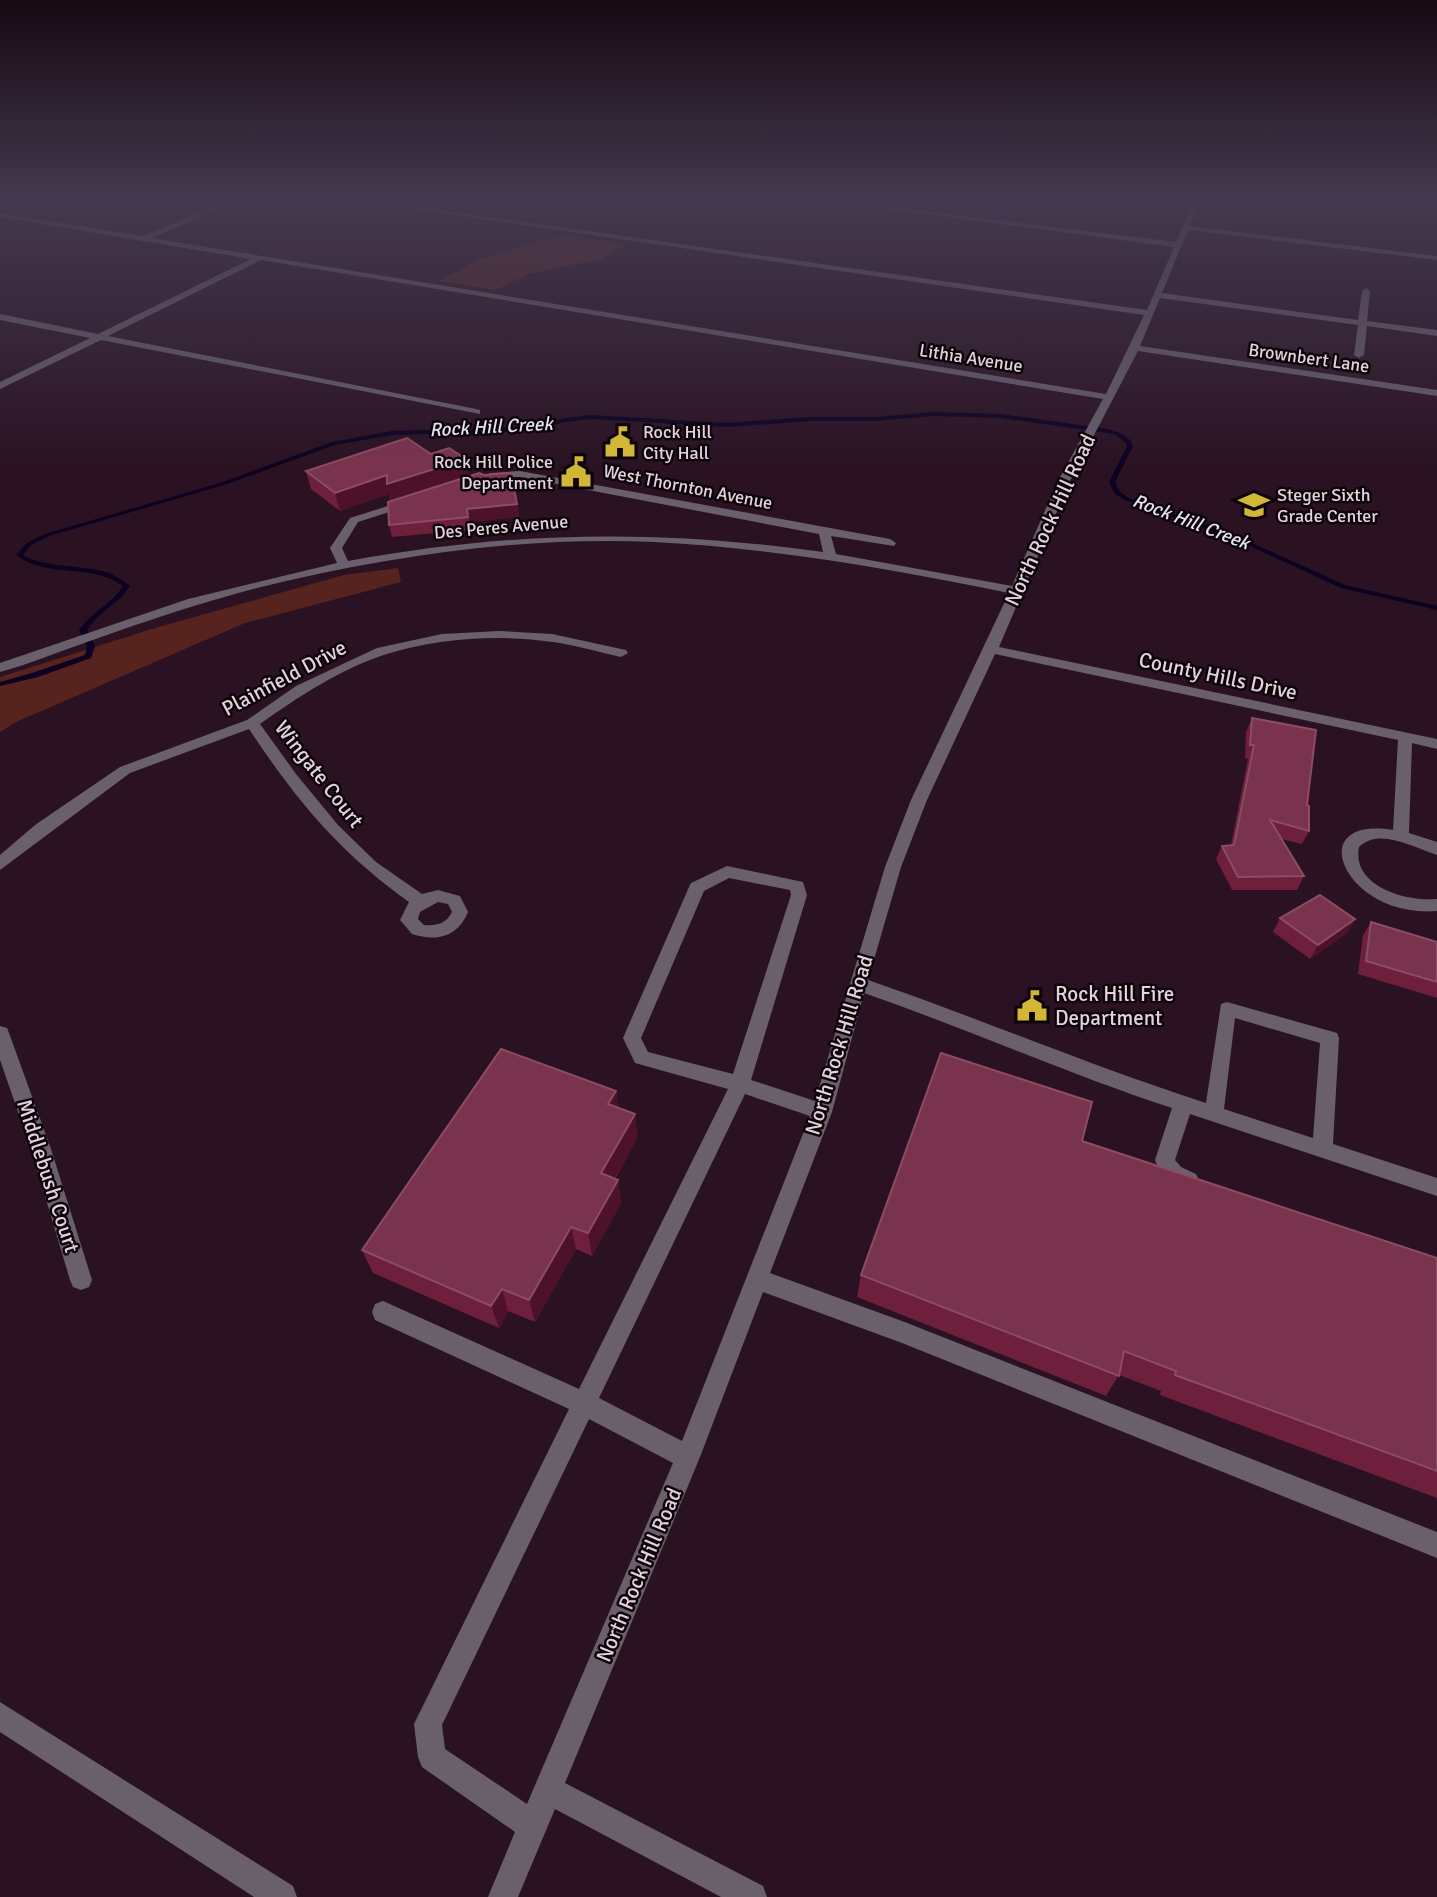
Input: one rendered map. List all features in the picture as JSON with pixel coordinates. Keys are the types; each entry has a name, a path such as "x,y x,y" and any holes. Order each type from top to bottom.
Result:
{"street":[{"path":"0,386 192,292"},
{"name":"Lithia Avenue","path":"470,292 1108,397"},
{"path":"997,292 1148,313"},
{"name":"North Rock Hill Road","path":"503,1897 688,1457 822,1112 892,867 919,800 991,649 1037,539 1086,438 1135,348 1158,292"},
{"path":"1359,355 1366,292"},
{"path":"1156,295 1437,332"},
{"path":"0,317 476,412"},
{"name":"Brownbert Lane","path":"1135,348 1437,393"},
{"name":"West Thornton Avenue","path":"483,478 496,474 520,474 890,543"},
{"path":"344,565 336,548 354,520 418,499"},
{"path":"824,531 830,555"},
{"name":"Des Peres Avenue","path":"0,668 219,595 344,565 530,540 712,542 830,555 1017,591"},
{"name":"Plainfield Drive","path":"0,864 41,829 125,770 252,723 301,689 382,651 442,638 499,635 552,638 621,653"},
{"name":"County Hills Drive","path":"991,649 1437,744"},
{"name":"Wingate Court","path":"252,723 284,770 334,832 366,862 420,901"},
{"path":"1401,835 1405,737"},
{"path":"1437,849 1401,835 1380,833 1363,837 1352,846 1349,858 1354,872 1367,886 1387,898 1410,905 1437,905"},
{"path":"533,1826 432,1757 428,1724 740,1084 799,895 797,886 727,872 697,887 632,1038 642,1058 740,1084 822,1112"},
{"path":"858,984 958,1018 1111,1080 1437,1187"},
{"path":"1214,1114 1227,1009 1330,1038 1322,1150"},
{"name":"Middlebush Court","path":"0,1033 41,1149 81,1280"},
{"path":"1182,1104 1165,1160 1167,1167 1174,1175 1207,1186"},
{"path":"757,1279 902,1332 1437,1545"},
{"path":"383,1312 584,1403 688,1457"},
{"path":"0,1716 282,1897"},
{"path":"549,1790 752,1897"}],"shaded area":[{"path":"398,568 401,582 245,623 16,722 0,732 0,677 155,628 344,575"}],"building":[{"path":"407,438 431,454 449,448 466,459 387,484 387,475 335,493 306,471"},
{"path":"479,473 511,473 517,504 467,509 468,517 389,525 388,502"},
{"path":"1252,718 1316,730 1307,805 1309,831 1270,820 1304,876 1238,877 1222,846 1234,845 1254,745 1250,745"},
{"path":"1320,895 1355,919 1318,945 1280,918"},
{"path":"1371,922 1437,942 1437,982 1366,961"},
{"path":"501,1049 616,1091 608,1104 635,1114 601,1173 618,1180 588,1233 571,1227 529,1300 502,1289 491,1306 362,1250"},
{"path":"941,1053 1092,1102 1082,1141 1437,1258 1437,1471 1175,1375 1176,1371 1124,1351 1119,1376 861,1275"}],"waterway":[{"name":"Rock Hill Creek","path":"0,684 88,656 91,646 83,630 87,623 118,598 127,586 103,572 44,565 19,555 29,544 47,535 225,483 334,443 392,433 531,429 565,420 591,417 728,425 934,414 1001,416 1108,431 1129,442 1130,446 1112,482 1117,493 1127,499 1239,539 1343,587 1437,608"}],"place":[{"name":"Rock Hill City Hall","path":"620,442"},
{"name":"Rock Hill Police Department","path":"576,472"},
{"name":"Steger Sixth Grade Center","path":"1254,505"},
{"name":"Rock Hill Fire Department","path":"1032,1006"}]}
